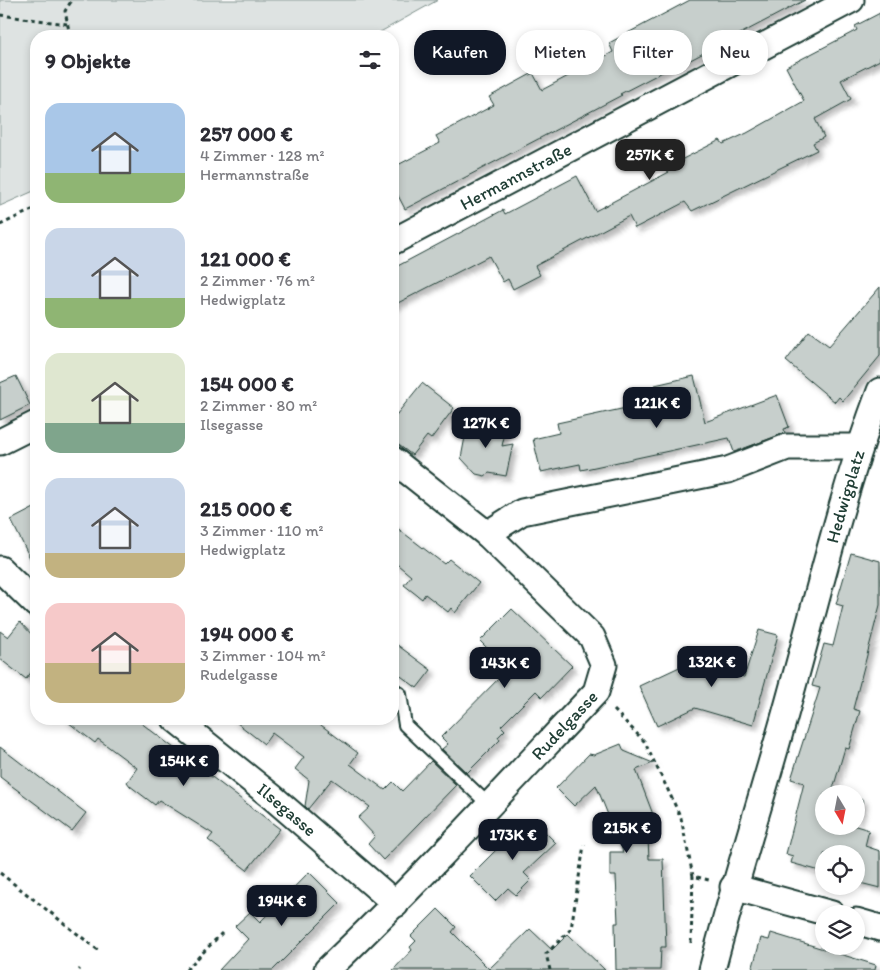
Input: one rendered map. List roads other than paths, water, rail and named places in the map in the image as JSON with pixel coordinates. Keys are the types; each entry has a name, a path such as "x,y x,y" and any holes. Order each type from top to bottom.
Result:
{"street":[{"name":"Hermannstraße","path":"399,238 851,0"},
{"path":"859,447 880,391"},
{"path":"0,442 30,427"},
{"name":"Hedwigplatz","path":"487,534 522,512 728,470 787,447 859,447 774,753 733,887 712,970"},
{"name":"Rudelgasse","path":"327,970 396,904 596,692 604,665 592,637 487,534 399,465"},
{"path":"0,569 30,598"},
{"name":"Ilsegasse","path":"182,725 271,796 396,904"},
{"path":"733,887 815,909"},
{"path":"865,924 880,928"}],"lane":[{"path":"399,693 405,725 489,805"}]}
